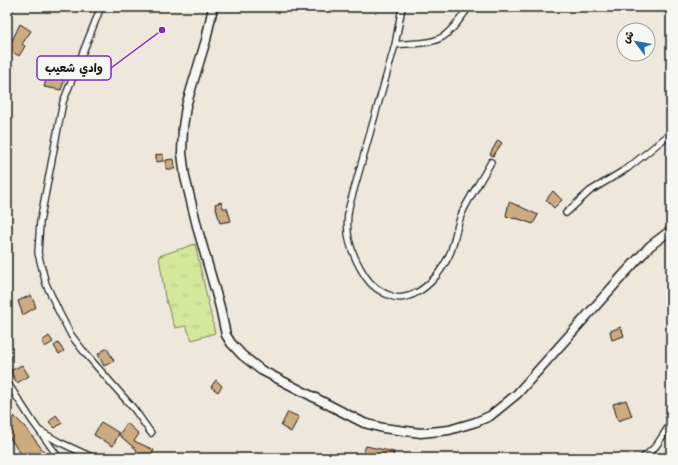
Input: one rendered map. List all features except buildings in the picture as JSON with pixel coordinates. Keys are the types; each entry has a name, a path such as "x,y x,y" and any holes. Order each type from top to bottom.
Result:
{"main road":[{"path":"213,7 206,40 186,106 183,127 182,153 185,177 195,212 198,230 220,307 226,335 242,355 261,370 364,423 383,428 421,433 449,430 490,416 517,394 650,246 671,230"}],"street":[{"path":"101,7 63,102 40,222 38,253 46,284 58,312 71,335 85,354 136,412 151,433"},
{"path":"402,7 395,45 350,202 347,220 348,242 351,250 364,275 372,286 397,298 405,297 417,292 430,284 444,265 450,252 463,211 491,162"},
{"path":"395,45 426,43 438,40 449,33 469,7"},
{"path":"566,213 590,191 628,168 671,133"},
{"path":"7,382 59,458"},
{"path":"643,458 656,446 671,423"},
{"path":"38,429 59,442 94,458"}],"green space":[{"path":"195,244 215,333 192,340 186,326 175,328 165,297 159,256"}],"place":[{"name":"وادي شعيب","path":"162,30"}]}
